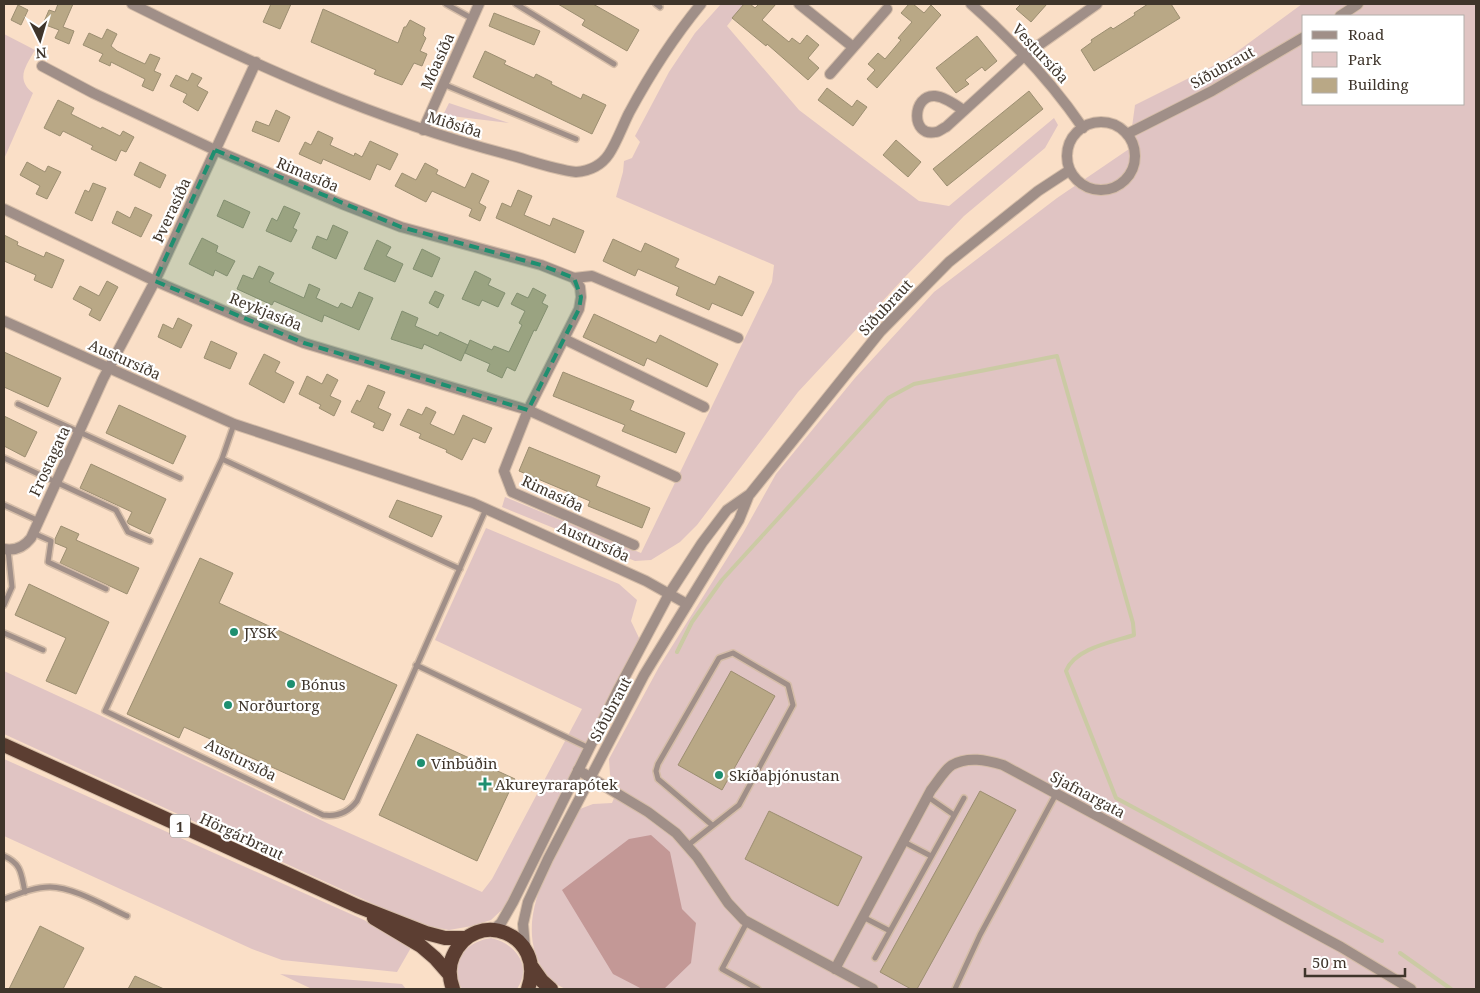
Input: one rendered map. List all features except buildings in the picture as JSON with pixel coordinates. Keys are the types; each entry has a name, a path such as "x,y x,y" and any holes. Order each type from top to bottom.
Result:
{"highway":[{"name":"Hörgárbraut","path":"4,745 357,906 426,934 446,938 466,938"},
{"name":"Hörgárbraut","path":"357,906 389,928 421,946 436,958 449,974"},
{"name":"1","path":"466,938 479,932 493,930"},
{"path":"493,930 511,935 525,948 530,957 532,967 528,989"},
{"path":"449,974 456,948 466,938"},
{"path":"532,967 542,981 551,989"},
{"name":"1","path":"449,974 454,989"}],"street":[{"name":"Miðsíða","path":"132,4 320,91 423,130 576,172 587,171 602,162 608,155 667,48 701,4"},
{"name":"Móasíða","path":"423,130 479,4"},
{"path":"799,4 853,47"},
{"name":"Vestursíða","path":"971,4 1025,55 1062,97 1082,128"},
{"path":"964,110 942,98 936,96 929,97 919,106 916,114 917,121 924,130 935,132 946,127 1025,55 1097,4"},
{"path":"1342,15 1358,4"},
{"path":"830,74 887,9"},
{"name":"Síðubraut","path":"1127,134 1212,91 1302,38"},
{"name":"Þverasíða","path":"108,368 155,281 256,62"},
{"name":"Rimasíða","path":"42,66 93,93 215,150 342,204 401,227 541,265 574,278 592,276 738,338"},
{"path":"1095,122 1104,122 1113,124 1127,134 1135,153 1134,164 1130,174 1123,182 1104,190 1089,187 1076,179 1070,170 1067,153 1073,136 1082,128 1095,122"},
{"name":"Síðubraut","path":"493,930 501,923 513,902 589,748 669,594 702,543 728,510 750,494 880,332 949,262 1038,191 1070,170"},
{"name":"Reykjasíða","path":"4,209 155,281 241,318 304,342 528,410"},
{"name":"Rimasíða","path":"574,278 580,287 579,310 528,410 504,471 512,492 634,545"},
{"name":"Austursíða","path":"4,321 234,424 486,508 646,581 687,604"},
{"path":"564,339 704,407"},
{"name":"Frostagata","path":"6,549 14,550 24,545 33,533 108,368"},
{"path":"528,410 676,477"},
{"name":"Síðubraut","path":"525,948 523,924 528,902 548,859 644,675 739,520 750,494"},
{"name":"Sjafnargata","path":"835,969 928,797 950,766 968,759 987,760 1003,765 1341,948 1411,989"},
{"path":"578,770 648,812 676,833 728,902 747,921 873,989"}],"lane":[{"path":"446,4 473,19"},
{"path":"516,4 614,64"},
{"path":"443,84 576,139"},
{"path":"18,404 180,478"},
{"name":"Austursíða","path":"234,424 222,460 105,711 316,812 329,816 336,815 348,811 357,801 486,508"},
{"path":"4,458 116,510 128,532 150,541"},
{"path":"222,460 460,569"},
{"path":"4,505 38,521"},
{"path":"33,533 51,541 48,562 106,589"},
{"path":"4,605 12,587 6,549"},
{"path":"4,633 42,650"},
{"path":"687,846 739,805 793,705 788,685 733,653 719,658 658,764 656,771 658,779 712,825"},
{"path":"416,665 589,748"},
{"path":"955,989 980,935 1056,794"},
{"path":"928,797 954,815"},
{"path":"875,958 964,798"},
{"path":"904,842 931,856"},
{"path":"4,856 16,863 21,870 26,892"},
{"path":"4,899 47,887 64,889 127,916"},
{"path":"863,917 890,931"},
{"path":"747,921 722,969 758,989"}],"highlighted area":[{"path":"215,150 401,227 541,265 574,278 581,297 579,309 528,410 304,343 155,281"}],"green space":[{"path":"721,4 744,4 727,26 799,110 919,201 949,206 1054,118 1058,125 1045,148 964,216 798,392 697,525 680,542 651,560 635,561 502,507 505,497 641,553 772,282 774,265 616,197 624,161 632,158 640,142 635,136 669,72 695,33"},
{"path":"1302,4 1476,4 1476,989 565,989 555,983 549,978 537,958 532,937 533,915 547,870 580,809 593,804 612,803 619,786 610,775 609,759 659,667 743,533 776,474 855,378 934,292 1057,198 1129,149 1135,105 1227,59"},
{"path":"4,34 35,50 23,77 24,83 33,93 4,159"},
{"path":"449,103 509,123 443,115"},
{"path":"486,528 619,584 637,600 631,621 640,640 507,905 491,920 449,930 417,924 4,734 4,671 329,824 482,892 492,879 582,709 435,640"},
{"path":"4,759 364,920 412,946 397,972 282,960 252,949 4,836"},
{"path":"491,938 507,945 519,957 523,972 517,989 462,989 456,971 457,963 466,949 481,940"},
{"path":"280,974 402,984 406,989 312,989"}],"shaded area":[{"path":"651,835 670,852 682,909 696,923 691,963 664,989 642,989 613,974 562,890 629,839"}],"waterway":[{"path":"677,652 692,622 722,580 888,398 914,384 1057,356 1133,623 1134,635 1086,651 1077,657 1066,671 1116,798 1382,941"},
{"path":"1400,953 1451,989"}],"place":[{"name":"JYSK","path":"234,632"},
{"name":"Bónus","path":"291,684"},
{"name":"Norðurtorg","path":"228,705"},
{"name":"Vínbúðin","path":"421,763"},
{"name":"Skíðaþjónustan","path":"719,775"},
{"name":"Akureyrarapótek","path":"485,784"}]}
